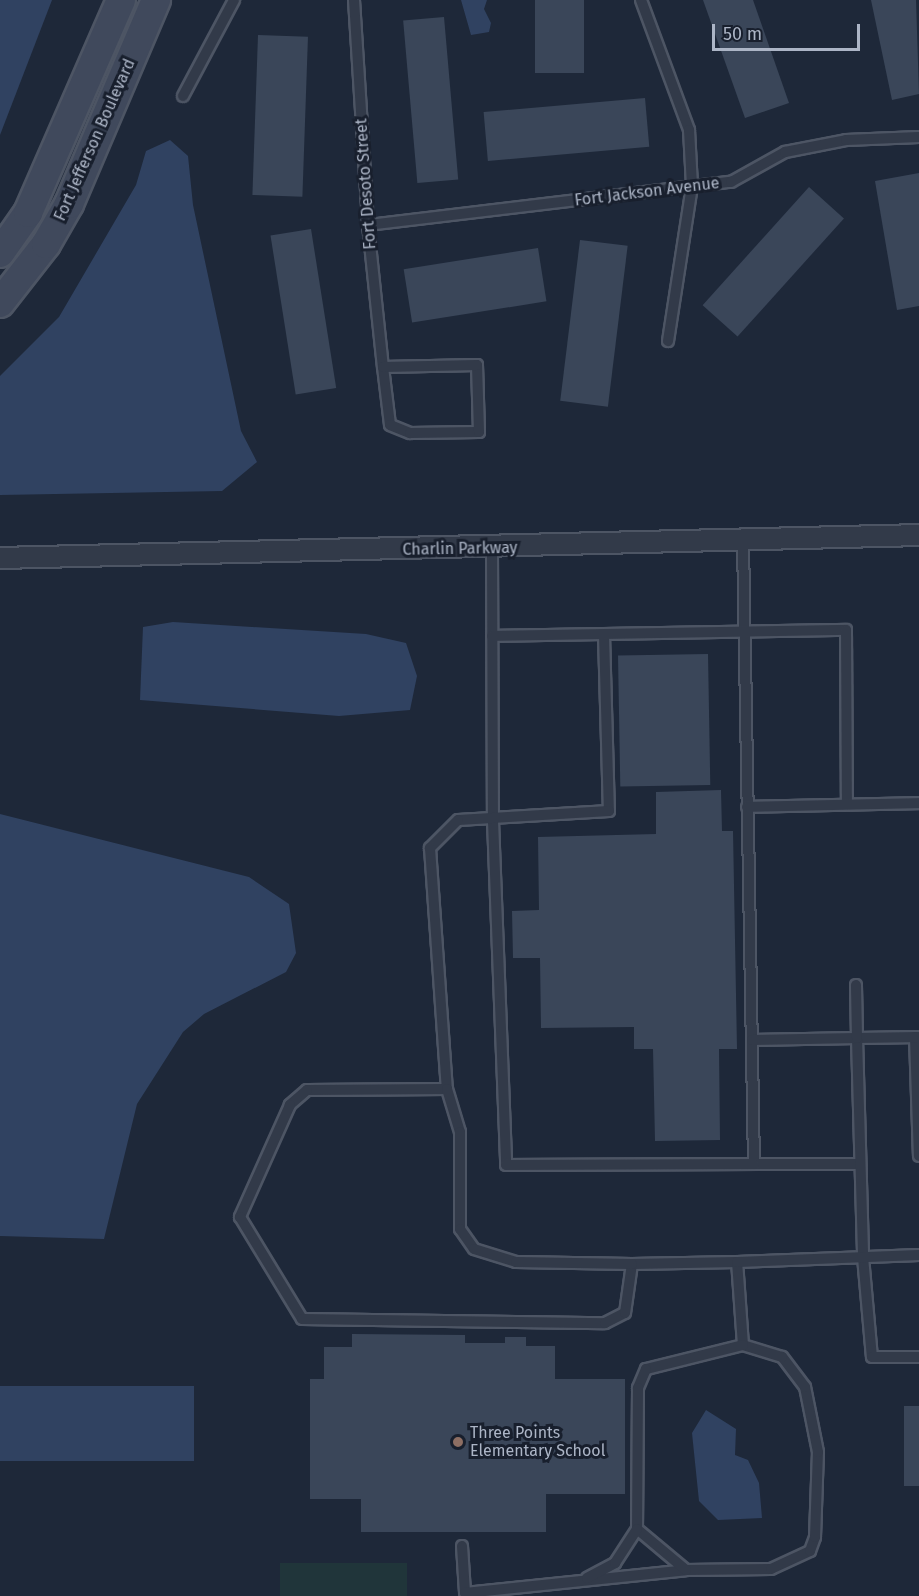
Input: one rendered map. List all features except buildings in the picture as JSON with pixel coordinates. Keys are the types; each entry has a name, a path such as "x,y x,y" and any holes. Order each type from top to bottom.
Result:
{"street":[{"name":"Fort Jefferson Boulevard","path":"0,253 28,213 121,0"},
{"name":"Fort Jefferson Boulevard","path":"0,303 46,244 69,204 156,0"},
{"name":"Charlin Parkway","path":"0,558 492,548 919,535"}],"lane":[{"path":"183,96 234,0"},
{"name":"Fort Desoto Street","path":"354,0 368,225 383,367 390,425 410,433 479,432 477,365 383,367"},
{"path":"641,0 689,130 693,186 668,340"},
{"name":"Fort Jackson Avenue","path":"368,225 730,182 785,152 846,140 919,137"},
{"path":"743,541 754,1164"},
{"path":"492,548 493,821 506,1165 860,1164"},
{"path":"492,636 846,630 847,804"},
{"path":"604,635 609,811 493,821 458,820 430,848 447,1089 460,1132 460,1230 474,1249 516,1262 632,1264 919,1255"},
{"path":"747,807 919,803"},
{"path":"856,985 863,1257 872,1357 919,1357"},
{"path":"752,1040 917,1037 919,1156"},
{"path":"447,1089 307,1090 290,1105 240,1217 302,1318 605,1323 625,1313 632,1264"},
{"path":"737,1262 743,1345"},
{"path":"462,1546 465,1593 582,1581 686,1569 771,1569 810,1551 815,1537 818,1452 805,1387 783,1357 743,1345 646,1369 638,1388 637,1529 615,1563 582,1581"},
{"path":"637,1529 686,1569"}],"green space":[{"path":"280,1563 407,1563 407,1596 280,1596"}],"water":[{"path":"0,0 52,0 0,135"},
{"path":"461,0 487,0 484,9 491,23 489,32 471,35"},
{"path":"170,140 188,156 193,205 241,431 257,462 222,491 0,495 0,376 59,317 136,185 146,151"},
{"path":"173,622 366,634 406,643 417,676 410,710 339,716 140,700 143,627"},
{"path":"0,814 249,877 289,904 296,953 286,972 204,1014 183,1032 137,1104 104,1239 0,1236"},
{"path":"0,1386 194,1386 194,1461 0,1461"},
{"path":"706,1410 736,1429 735,1455 748,1460 759,1483 762,1518 718,1520 699,1501 692,1433"}],"place":[{"name":"Three Points Elementary School","path":"458,1442"}]}
